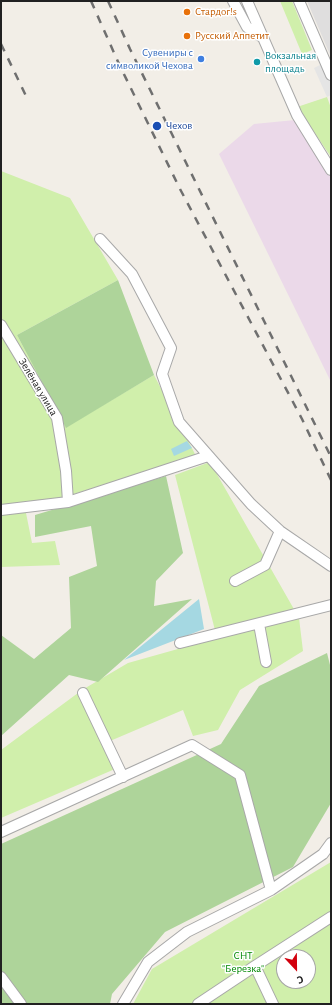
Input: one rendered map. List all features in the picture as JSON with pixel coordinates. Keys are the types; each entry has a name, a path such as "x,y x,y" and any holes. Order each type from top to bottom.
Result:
{"street":[{"path":"233,1 247,27 262,36"},
{"path":"247,1 297,115 331,170"},
{"path":"299,1 331,75"},
{"path":"100,239 132,274 171,348 162,374 179,422 251,504 280,531 331,566"},
{"name":"Зелёная улица","path":"1,325 57,418 66,471 68,502"},
{"path":"1,510 68,502 208,456"},
{"path":"235,581 265,565 280,531"},
{"path":"180,643 331,605"},
{"path":"258,624 266,662"},
{"path":"83,693 123,777"},
{"path":"1,832 192,745 240,775 271,890"},
{"path":"122,1004 148,962 187,932 271,890 323,854 331,843"},
{"path":"198,1004 331,917"},
{"path":"255,966 273,1004"},
{"path":"1,977 21,1004"}],"shaded area":[{"path":"307,1 331,1 331,57"},
{"path":"326,62 331,75 331,95 327,97 314,68"},
{"path":"295,120 331,176 331,382 219,154 254,124"}],"green space":[{"path":"280,1 292,1 312,50 302,54"},
{"path":"327,97 331,108 331,157 297,107"},
{"path":"1,171 70,198 118,280 17,335 66,427 154,375 196,456 61,498 24,503 32,543 55,541 60,565 1,567"},
{"path":"118,280 154,375 66,428 17,335"},
{"path":"210,462 299,618 303,651 240,690 218,730 193,736 183,710 110,741 115,769 1,818 1,750 82,690 128,663 217,638 175,475"},
{"path":"166,476 183,553 156,581 154,606 192,599 98,682 69,675 1,736 1,635 34,659 71,628 69,577 97,566 91,526 35,537 35,515"},
{"path":"327,653 331,669 331,803 293,867 165,932 112,994 110,1004 1,1004 1,844 221,744 259,686"},
{"name":"СНТ \"Березка\"","path":"331,862 331,1004 133,1004 152,969"}],"water":[{"path":"187,441 192,448 174,456 171,449"},
{"path":"199,599 204,629 124,660"}],"railway":[{"path":"91,1 119,64 180,189 302,419 331,480"},
{"path":"108,1 130,49 331,457"},
{"path":"1,44 27,98"}],"place":[{"name":"Стардог!s","path":"187,12"},
{"name":"Русский Аппетит","path":"187,36"},
{"name":"Сувениры с символикой Чехова","path":"201,59"},
{"name":"Вокзальная площадь","path":"257,62"},
{"name":"Чехов","path":"157,126"}]}
